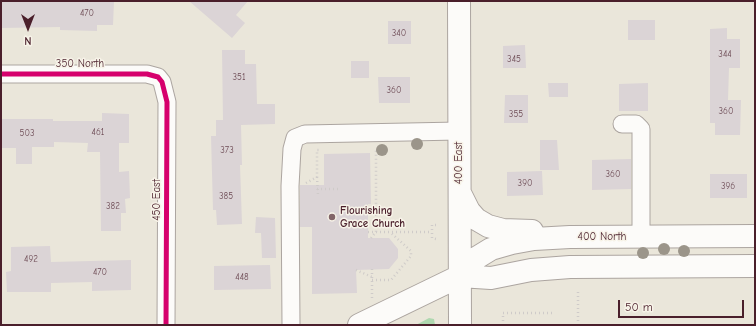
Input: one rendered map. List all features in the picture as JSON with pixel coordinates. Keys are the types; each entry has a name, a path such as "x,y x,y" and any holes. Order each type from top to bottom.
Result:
{"main road":[{"name":"400 East","path":"459,1 460,325"},
{"path":"459,191 466,206 476,218 494,228 540,232 570,237"},
{"name":"400 North","path":"359,325 460,276 473,260 491,250 534,239 570,237 755,236"},
{"name":"400 North","path":"460,276 491,278 531,270 570,267 755,266"}],"street":[{"name":"350 North","path":"1,74 140,74 158,77"},
{"name":"450 East","path":"158,77 162,82 168,102 166,325"},
{"path":"622,124 636,124 641,129 641,237"},
{"path":"290,325 290,186 292,149 295,138 305,134 459,131"}],"path":[{"path":"318,195 317,150 324,150"},
{"path":"368,150 376,150 376,232 371,238"},
{"path":"302,185 317,177"},
{"path":"317,189 339,189"},
{"path":"436,225 432,226 432,238 436,239"},
{"path":"368,232 432,232"},
{"path":"372,280 391,280 411,256 411,251 390,232"},
{"path":"372,269 372,299"},
{"path":"356,270 372,277"},
{"path":"578,292 578,325"},
{"path":"503,325 503,313 554,313"}],"green space":[{"path":"429,318 434,319 435,325 416,325"}],"building":[{"path":"1,1 114,1 113,25 97,25 97,31 60,30 60,27 1,28"},
{"path":"189,1 248,1 236,15 245,23 232,38"},
{"path":"628,20 655,20 655,40 628,40"},
{"path":"388,21 411,21 411,44 388,44"},
{"path":"727,28 727,39 740,39 740,68 729,68 728,100 741,100 740,135 715,135 715,123 710,123 710,29"},
{"path":"525,45 526,68 503,68 503,46"},
{"path":"222,50 245,50 245,64 256,64 257,104 275,104 275,124 241,125 242,165 240,165 242,224 217,225 216,210 213,210 211,136 216,136 216,120 223,120"},
{"path":"351,61 369,61 369,78 351,78"},
{"path":"378,77 410,77 410,103 379,103"},
{"path":"548,83 568,83 568,97 549,97"},
{"path":"648,83 648,111 619,111 619,84"},
{"path":"505,95 528,95 528,123 504,123"},
{"path":"102,113 129,114 129,143 119,143 119,172 129,171 130,198 125,199 126,213 121,213 121,231 101,231 100,152 87,152 88,143 54,142 54,147 32,147 32,164 16,164 16,148 1,148 1,119 102,121"},
{"path":"540,140 557,140 559,170 540,170"},
{"name":"Flourishing Grace Church","path":"370,153 371,204 368,204 368,238 389,238 398,249 398,258 389,269 356,270 357,293 312,294 312,227 300,227 300,185 324,185 324,154"},
{"path":"631,159 631,189 592,190 592,160"},
{"path":"542,171 543,195 507,196 507,172"},
{"path":"710,174 747,174 747,198 710,198"},
{"path":"256,217 275,218 276,258 262,258 261,233 255,233"},
{"path":"50,246 51,262 131,260 131,290 92,291 92,282 51,283 51,292 7,292 6,272 11,271 11,247"},
{"path":"270,265 271,289 214,290 214,266"}],"cycle path":[{"path":"1,74 147,74 158,77 162,82 167,102 166,325"}],"place":[{"name":"Flourishing Grace Church","path":"332,217"}]}
